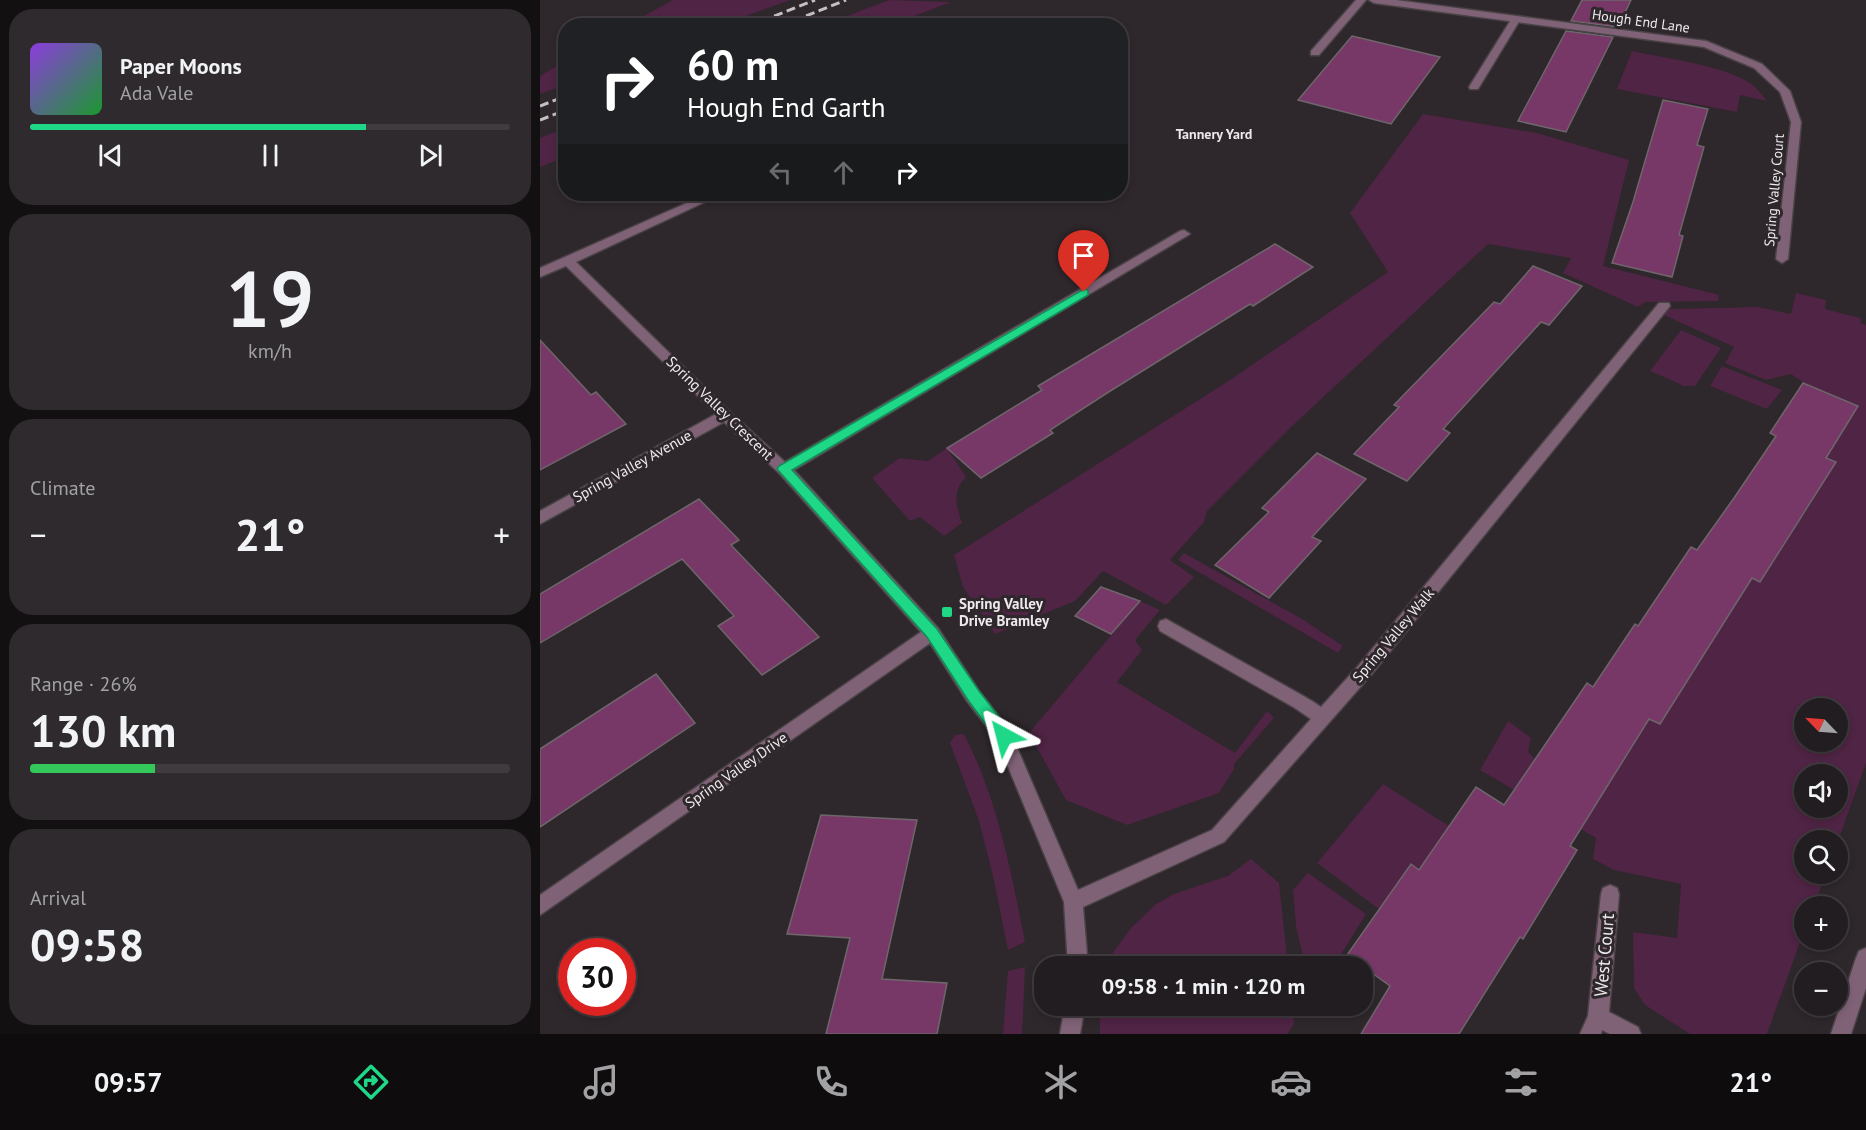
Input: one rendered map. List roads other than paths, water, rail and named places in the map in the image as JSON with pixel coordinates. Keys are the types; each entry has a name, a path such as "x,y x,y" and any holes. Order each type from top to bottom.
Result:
{"street":[{"path":"1315,53 1361,0"},
{"name":"Hough End Lane","path":"1374,0 1706,44 1758,66"},
{"path":"1470,13 1477,0"},
{"path":"1474,87 1515,20"},
{"name":"Spring Valley Court","path":"1758,66 1785,91 1796,122 1782,260"},
{"path":"540,273 701,201"},
{"path":"784,469 1184,234"},
{"name":"Spring Valley Crescent","path":"568,261 725,415 784,469 932,633 973,696 1004,736 1073,902 1077,956"},
{"name":"Spring Valley Walk","path":"1073,902 1218,836 1365,670 1664,306"},
{"name":"Spring Valley Avenue","path":"540,518 725,415"},
{"path":"1166,626 1322,717"},
{"name":"Spring Valley Drive","path":"540,906 932,633"},
{"name":"West Court","path":"1610,894 1594,1026 1631,1034"},
{"path":"1841,1034 1866,958"},
{"path":"1070,1034 1073,1016"}],"railway":[{"path":"769,18 815,0"},
{"path":"801,18 846,0"},
{"path":"540,106 558,99"},
{"path":"540,120 558,113"}],"place":[{"name":"Spring Valley Drive Bramley","path":"947,612"}],"district":[{"name":"Tannery Yard","path":"1214,134"}]}
